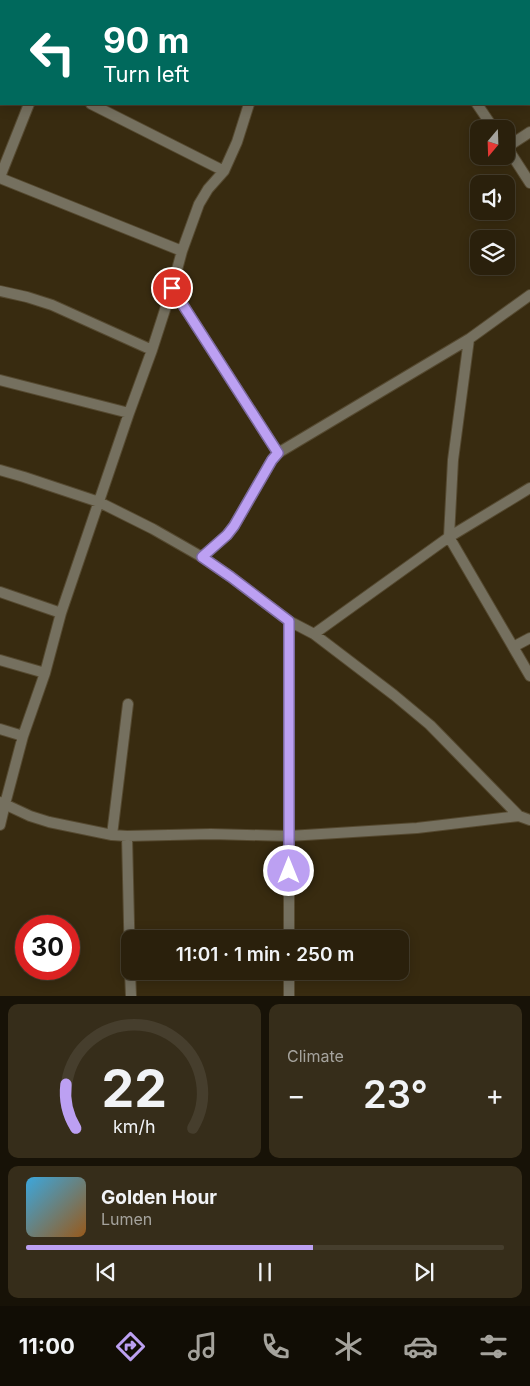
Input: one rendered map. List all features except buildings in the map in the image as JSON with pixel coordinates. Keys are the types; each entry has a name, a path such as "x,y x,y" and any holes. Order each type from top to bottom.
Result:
{"street":[{"path":"29,105 0,177 182,251"},
{"path":"93,105 224,171"},
{"path":"0,825 2,803 45,673 61,613 152,350 198,204 224,171 237,142 248,105"},
{"path":"478,105 488,120"},
{"path":"515,141 530,132"},
{"path":"515,160 530,183"},
{"path":"172,288 278,453"},
{"path":"0,291 52,305 152,350"},
{"path":"202,557 227,535 234,526 272,460 278,453 469,339 530,295"},
{"path":"469,339 453,460 449,537 530,676"},
{"path":"0,380 129,413"},
{"path":"0,470 99,502 153,528 202,557 289,621 314,634 394,695 430,725 519,816 530,820"},
{"path":"314,634 449,537 530,488"},
{"path":"0,592 61,613"},
{"path":"289,621 289,930"},
{"path":"513,647 530,638"},
{"path":"0,660 45,673"},
{"path":"112,835 128,704"},
{"path":"0,729 23,736"},
{"path":"2,803 30,816 49,822 112,835 127,836 211,834 289,836 417,828 519,816"},
{"path":"127,836 129,930"},
{"path":"130,980 131,996"},
{"path":"289,980 289,996"}],"route":[{"path":"172,288 278,453 272,460 234,526 227,535 202,557 289,621 289,871"}]}
